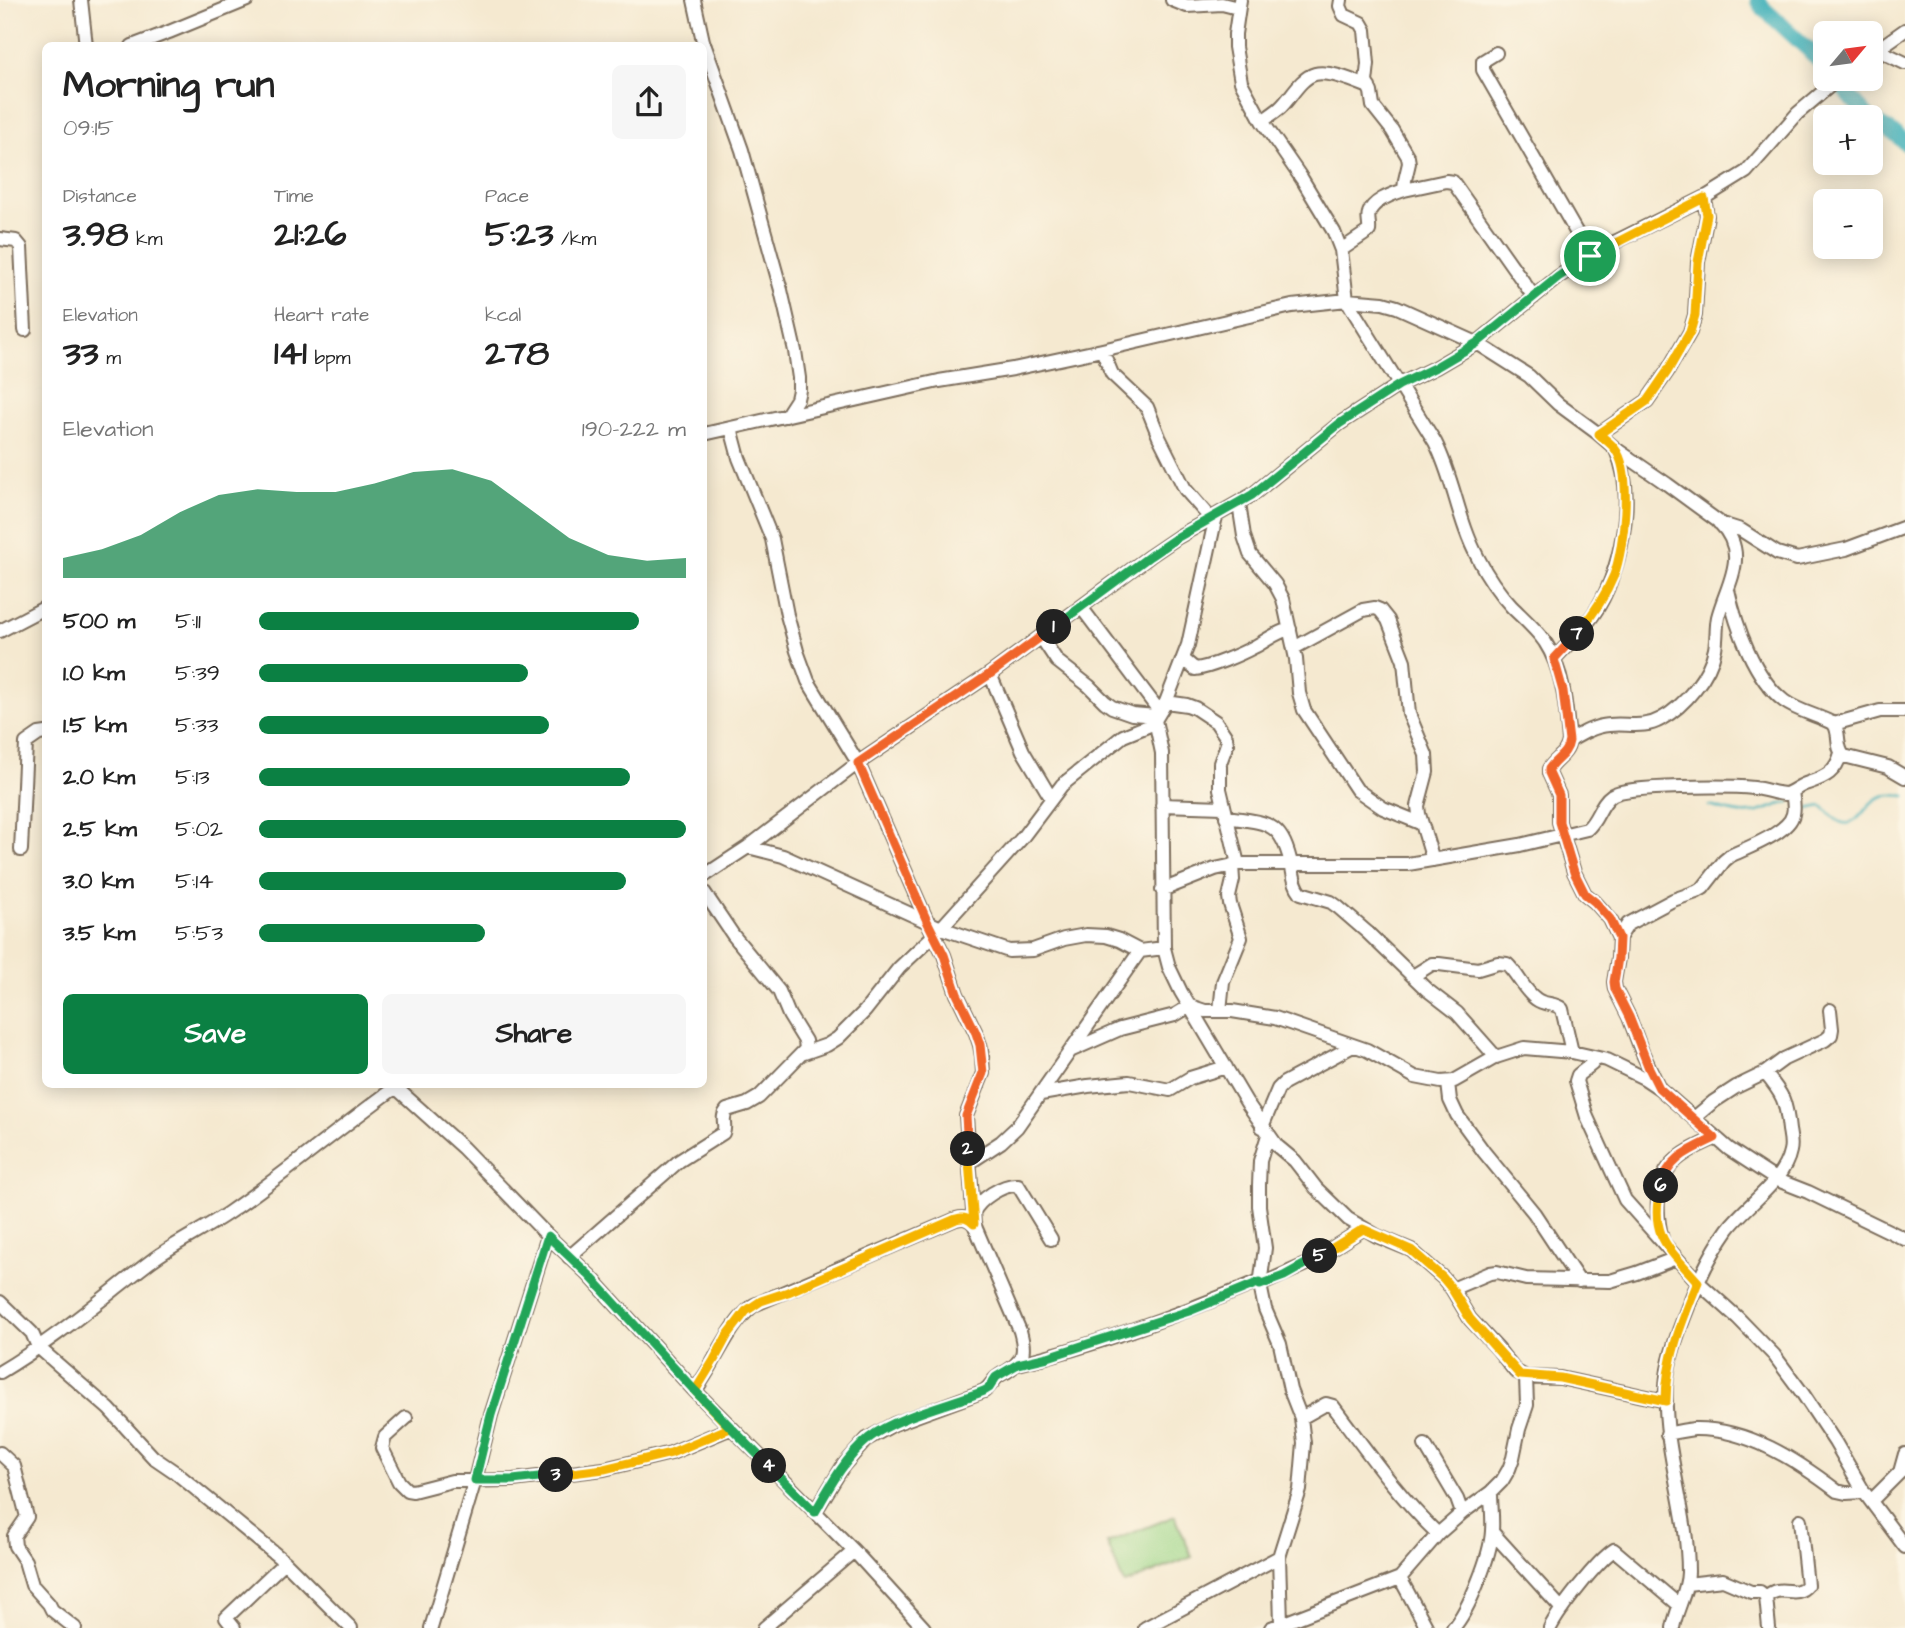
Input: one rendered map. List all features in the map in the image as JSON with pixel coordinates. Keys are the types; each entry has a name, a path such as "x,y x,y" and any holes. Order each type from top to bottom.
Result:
{"street":[{"path":"81,0 86,42"},
{"path":"143,42 247,0"},
{"path":"694,0 703,42"},
{"path":"1172,0 1187,6 1239,4 1235,47 1241,82 1262,121 1334,232 1341,250 1347,300 1440,451 1468,538 1485,572 1498,591 1539,634 1554,659 1563,691 1569,741 1565,754 1549,769 1559,795 1559,822 1578,881 1585,894 1610,919 1619,938 1615,989 1659,1088"},
{"path":"1341,0 1340,6 1344,15 1361,23 1365,30 1368,64 1366,82 1373,107 1408,156 1404,190"},
{"path":"1883,46 1905,30"},
{"path":"707,52 742,150 781,290 798,368 797,399 786,416"},
{"path":"1496,53 1483,61 1483,70 1590,256"},
{"path":"1883,55 1905,63"},
{"path":"1262,121 1315,74 1345,78 1369,87"},
{"path":"707,874 748,847 858,763 990,674 1150,556 1239,504 1339,424 1399,385 1477,343 1558,277 1590,256 1704,198 1746,172 1798,113 1824,91"},
{"path":"1341,250 1368,230 1371,208 1382,199 1404,190 1446,181 1453,182 1534,297"},
{"path":"1599,434 1647,401 1690,332 1695,315 1698,262 1707,215 1704,198"},
{"path":"0,240 16,242 21,247 25,330"},
{"path":"707,433 939,381 1102,350 1292,306 1347,300 1384,303 1397,307 1477,343 1529,376 1558,404 1616,449 1685,496 1729,534 1734,550 1735,570 1718,620 1712,659 1697,684 1674,710 1661,719 1649,724 1601,726 1569,741"},
{"path":"1102,350 1112,374 1147,407 1185,489 1213,518"},
{"path":"799,390 805,404 815,410"},
{"path":"732,428 739,458 772,539 797,651 811,685 858,763 927,921 937,932 957,994 976,1033 983,1065 981,1080 966,1116 974,1218 1020,1331 1023,1350 1018,1364"},
{"path":"1554,659 1594,614 1615,573 1626,505 1622,466 1616,449"},
{"path":"1239,504 1246,545 1280,591 1286,606 1304,710 1350,782 1383,808 1420,822"},
{"path":"1213,518 1188,645 1159,713 1162,753 1164,948 1169,967 1181,992 1265,1131 1277,1146 1295,1161 1332,1205 1363,1229 1411,1250 1443,1278 1475,1326 1515,1371 1526,1377 1560,1378 1666,1401"},
{"path":"1719,523 1741,530 1777,553 1797,559 1846,550 1905,527"},
{"path":"1162,890 1215,869 1235,865 1387,865 1433,860 1564,836 1587,830 1605,802 1621,791 1729,786 1781,794 1817,781 1837,765 1841,753 1838,731 1834,724 1786,702 1764,680 1738,628 1728,590"},
{"path":"1081,607 1159,713"},
{"path":"1294,648 1363,610 1375,608 1384,614 1405,661 1409,714 1428,764 1426,782 1418,806 1420,822 1433,860"},
{"path":"0,631 42,609"},
{"path":"1183,659 1195,669 1204,668 1251,649 1280,631 1290,629"},
{"path":"1041,636 1057,661 1112,707 1132,714 1159,713 1187,705 1223,729 1227,744 1220,762 1220,789 1235,865 1230,904 1241,938 1225,976 1220,1011"},
{"path":"990,674 1023,751 1051,798"},
{"path":"1834,724 1880,711 1905,711"},
{"path":"569,1257 679,1161 723,1133 723,1116 727,1110 754,1101 804,1053 838,1038 865,1011 905,962 937,932 1015,846 1062,785 1117,740 1159,713"},
{"path":"21,850 26,743 42,734"},
{"path":"1841,753 1848,758 1888,767 1905,777"},
{"path":"1619,938 1628,924 1673,900 1703,888 1730,856 1783,829 1794,813 1792,792"},
{"path":"1163,805 1225,812 1272,826 1280,833 1294,882 1301,893 1331,902 1368,933 1426,989 1457,1013 1496,1057"},
{"path":"748,847 783,856 927,921"},
{"path":"707,896 733,935 779,991 806,1045 804,1053"},
{"path":"937,932 1009,951 1033,950 1064,939 1086,935 1106,936 1140,951 1164,948"},
{"path":"969,1163 1009,1136 1140,951"},
{"path":"1413,976 1432,964 1478,969 1498,963 1507,964 1535,999 1542,1003 1558,1004 1562,1009 1572,1052"},
{"path":"1070,1051 1112,1032 1175,1015 1190,1006 1205,1011 1232,1011 1275,1018 1367,1051 1415,1077 1448,1083 1496,1057 1524,1048 1572,1052 1617,1063 1644,1078 1715,1138 1775,1179 1905,1239"},
{"path":"1694,1118 1725,1093 1765,1073 1784,1059 1825,1040 1831,1035 1830,1010"},
{"path":"1353,1046 1284,1083 1278,1089 1265,1131 1260,1161 1259,1206 1265,1248 1260,1283 1265,1310 1280,1344 1290,1390 1301,1418 1304,1443 1300,1490 1279,1557 1279,1626 1400,1578 1438,1534 1502,1481 1513,1458 1527,1405 1526,1377"},
{"path":"1596,1058 1576,1078 1587,1118 1625,1200 1698,1282 1738,1318 1773,1355 1803,1394 1868,1497 1905,1547"},
{"path":"1041,1094 1129,1082 1171,1090 1190,1078 1226,1067"},
{"path":"1672,1628 1687,1584 1688,1572 1683,1514 1667,1433 1667,1372 1683,1318 1716,1246 1729,1228 1775,1179 1790,1153 1785,1101 1765,1073"},
{"path":"1448,1083 1450,1100 1457,1115 1534,1213 1579,1281"},
{"path":"0,1372 38,1348 153,1260 228,1213 393,1088"},
{"path":"398,1088 463,1148 589,1275 730,1428 854,1551 924,1628"},
{"path":"1663,1242 1657,1209 1661,1185 1669,1166 1691,1150 1715,1138"},
{"path":"974,1218 982,1200 1007,1186 1017,1185 1051,1239"},
{"path":"695,1391 727,1336 754,1305 956,1219 974,1218"},
{"path":"815,1512 843,1466 867,1439 894,1424 984,1391 996,1377 1018,1364 1048,1357 1189,1311 1260,1283 1278,1279 1363,1229"},
{"path":"431,1628 475,1480 491,1415 548,1236"},
{"path":"1452,1289 1497,1272 1526,1279 1610,1281 1625,1278 1676,1258"},
{"path":"0,1302 32,1333 38,1348 109,1409 153,1457 285,1562 351,1628"},
{"path":"1301,1418 1325,1404 1333,1406 1400,1495 1438,1534"},
{"path":"406,1418 385,1437 383,1447 399,1482 407,1490 413,1491 452,1481 513,1480 604,1469 671,1453 730,1428"},
{"path":"1667,1433 1694,1429 1728,1432 1757,1441 1784,1455 1837,1491 1868,1497 1900,1472 1905,1454"},
{"path":"1425,1444 1457,1499 1462,1513"},
{"path":"0,1453 14,1466 27,1517 14,1536 15,1546 25,1561 32,1585 52,1610 75,1628"},
{"path":"1453,1628 1472,1598 1492,1532 1491,1492"},
{"path":"1766,1597 1772,1591 1798,1592 1807,1585 1800,1520"},
{"path":"1492,1532 1562,1609"},
{"path":"1550,1628 1598,1564 1614,1550 1679,1605"},
{"path":"764,1628 854,1551"},
{"path":"1145,1628 1279,1557"},
{"path":"234,1628 226,1618 285,1562"},
{"path":"1400,1578 1427,1628"},
{"path":"1687,1584 1723,1580 1751,1592 1760,1592 1766,1597 1769,1628"}],"green space":[{"path":"1175,1516 1192,1557 1124,1584 1107,1543"}],"waterway":[{"path":"1758,0 1764,9 1813,54"},
{"path":"1845,91 1858,105"},
{"path":"1883,127 1905,143"},
{"path":"1798,809 1822,806 1837,820 1849,823 1859,817 1877,798 1888,795 1905,796"},
{"path":"1709,806 1745,813 1790,803"}],"route":[{"path":"1590,256 1558,277 1477,343 1399,385 1339,424 1252,495 1150,556 990,674 858,763 944,955 957,994 980,1045 983,1073 966,1116 974,1224 963,1217 956,1219 788,1292 761,1301 746,1311 727,1336 695,1391 730,1428 671,1453 604,1469 513,1480 475,1480 491,1415 548,1236 589,1275 695,1391 815,1512 843,1466 867,1439 894,1424 984,1391 996,1377 1018,1364 1048,1357 1189,1311 1260,1282 1260,1285 1271,1282 1307,1264 1363,1229 1411,1250 1443,1278 1470,1319 1520,1375 1560,1378 1666,1401 1667,1372 1676,1338 1698,1282 1663,1242 1658,1225 1659,1193 1669,1166 1691,1150 1715,1138 1659,1088 1649,1068 1615,989 1619,938 1610,919 1585,894 1574,872 1559,822 1559,795 1549,769 1565,754 1569,741 1566,706 1554,659 1594,614 1605,594 1615,573 1622,533 1626,505 1622,466 1616,449 1599,434 1647,401 1690,332 1695,315 1698,262 1707,215 1704,198 1590,256"}]}
